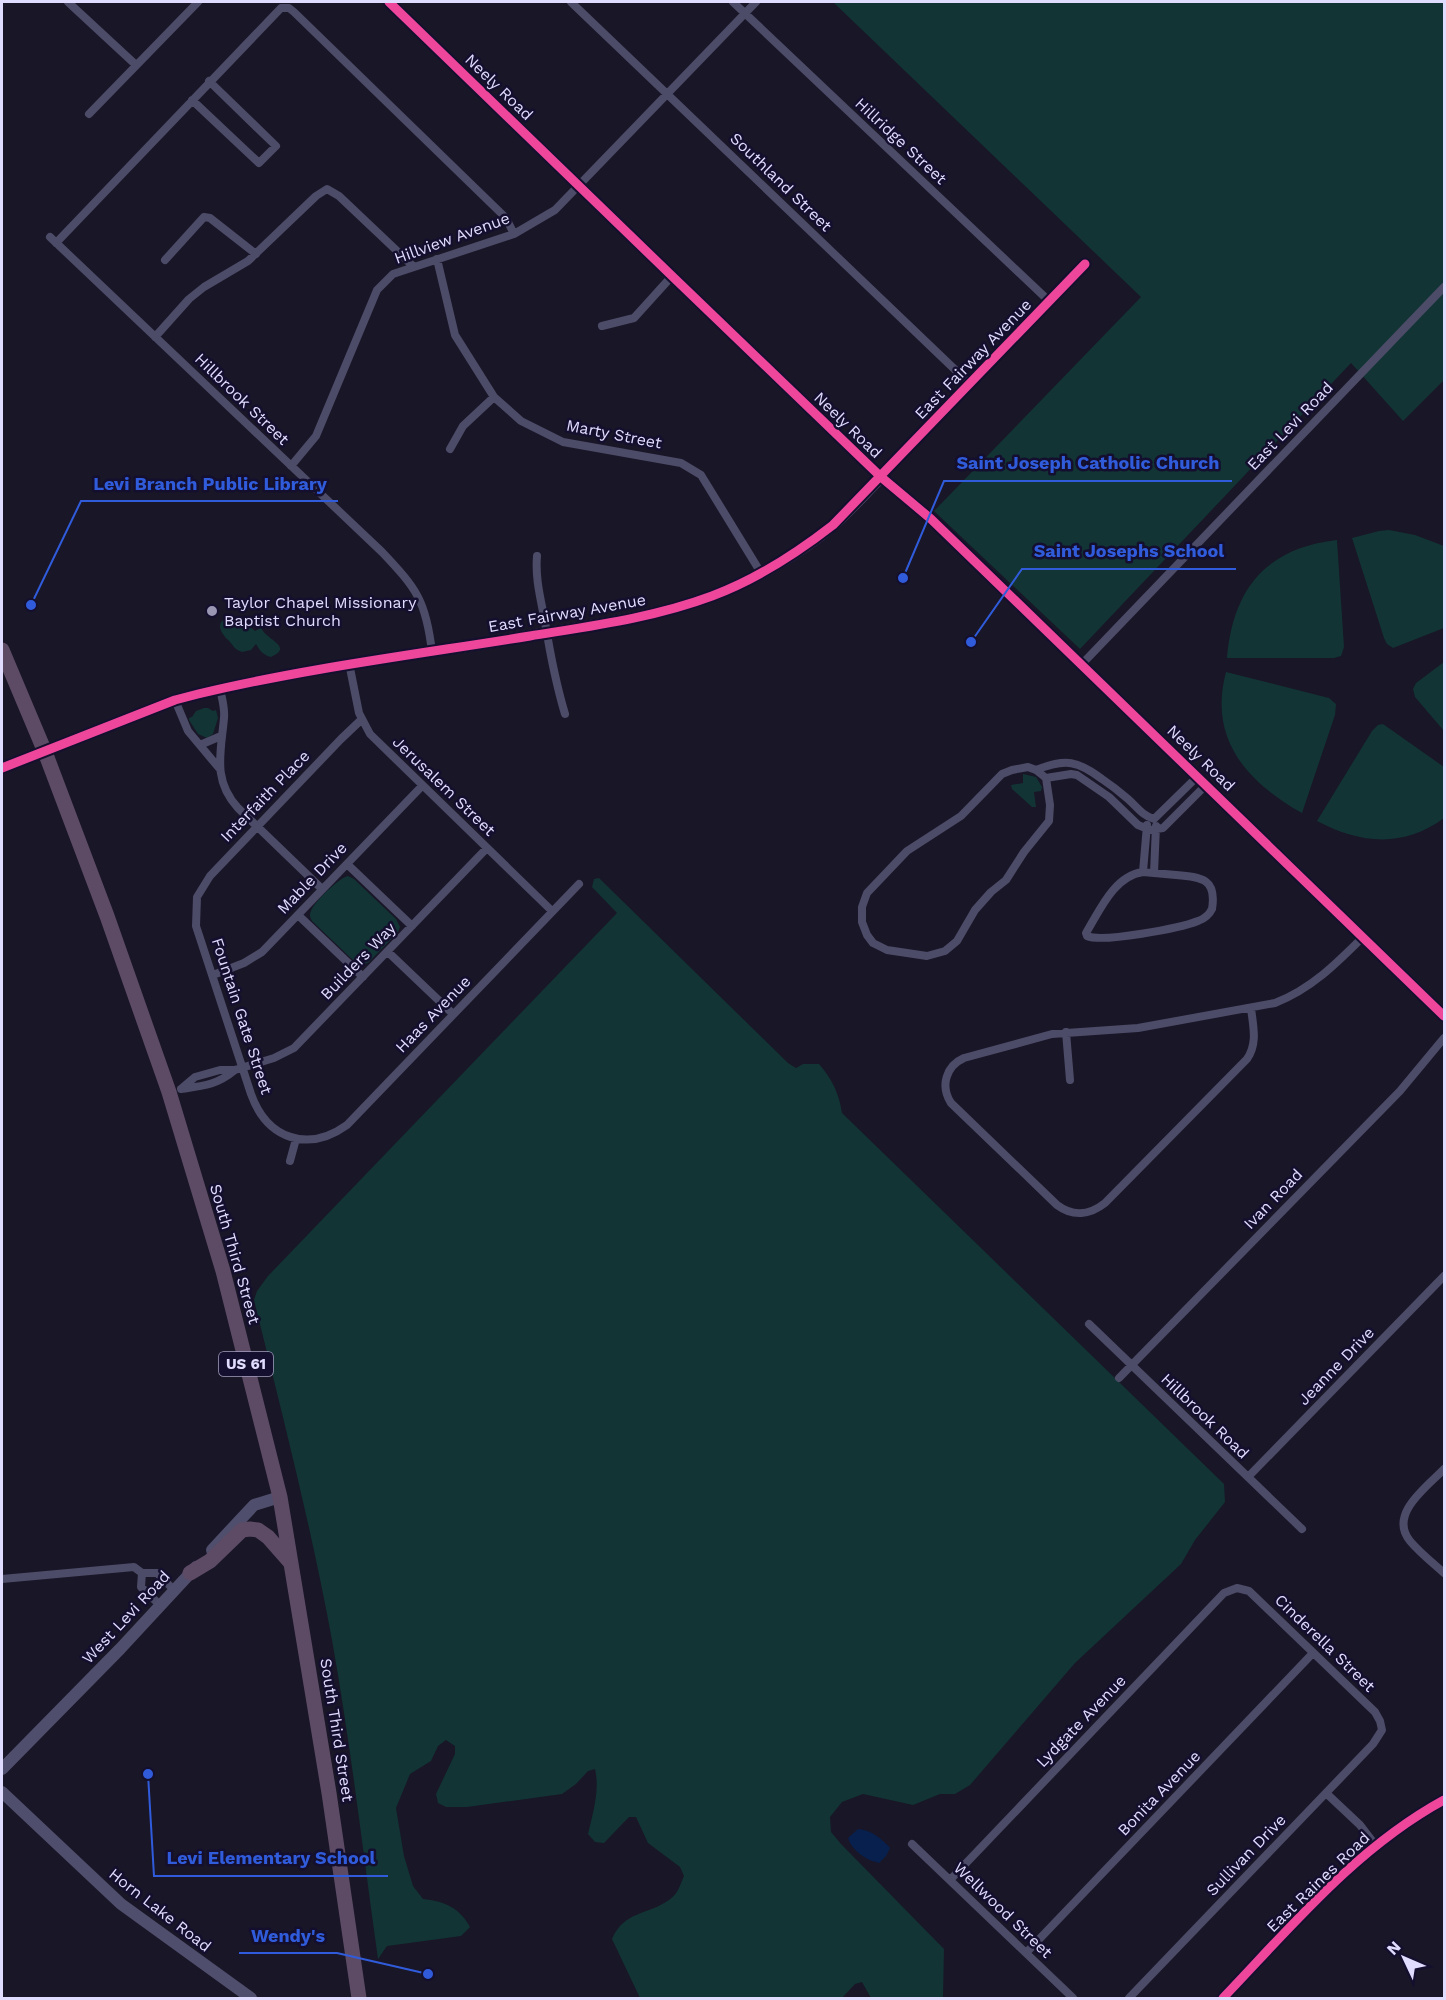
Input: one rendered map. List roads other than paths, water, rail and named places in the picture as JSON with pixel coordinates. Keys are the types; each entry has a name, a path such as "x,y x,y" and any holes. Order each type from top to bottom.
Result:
{"highway":[{"name":"South Third Street","path":"2,650 45,752 175,1090 223,1271 280,1497 329,1793 359,1998"},
{"path":"190,1573 210,1561 242,1530 250,1529 258,1530 268,1537 291,1563"}],"street":[{"path":"68,2 136,65"},
{"path":"89,114 198,2"},
{"name":"Neely Road","path":"389,2 881,477 931,519 1082,664 1444,1016"},
{"name":"Southland Street","path":"571,2 970,384"},
{"name":"Hillridge Street","path":"733,2 1049,301"},
{"name":"Hillview Avenue","path":"291,466 316,436 377,290 393,274 514,234 555,210 756,2"},
{"path":"209,81 276,146 259,163 192,100 209,81 280,8 289,8 506,218 514,234"},
{"name":"Hillbrook Street","path":"192,100 53,240 409,580 426,615 432,652"},
{"path":"155,337 189,299 204,287 248,261 316,196 327,189 339,196 414,267"},
{"path":"165,260 204,218 210,218 256,254"},
{"name":"Marty Street","path":"436,259 455,335 494,398 521,420 563,442 681,463 701,475 761,573"},
{"name":"East Fairway Avenue","path":"2,768 175,700 220,689 349,663 432,652 619,621 713,596 761,573 833,525 1085,264"},
{"path":"602,326 633,318 672,276"},
{"name":"East Levi Road","path":"1082,664 1444,287"},
{"path":"450,449 463,426 494,398"},
{"path":"537,556 536,572 547,633 558,692 566,714"},
{"name":"Jerusalem Street","path":"349,663 361,720 373,738 552,911"},
{"path":"220,689 224,715 220,736 219,768 230,799 322,889"},
{"path":"175,700 184,725 219,768"},
{"name":"Interfaith Place","path":"197,897 210,876 361,720"},
{"path":"200,745 220,736"},
{"path":"1036,770 1057,764 1076,763 1084,766 1152,818 1157,829 1154,873"},
{"path":"1028,767 1046,778 1050,805 1049,821 1023,852 1006,880 991,892 975,910 962,935 952,945 945,951 927,956 887,950 873,943 865,931 862,908 867,893 907,852 962,816 1002,774 1028,767"},
{"path":"1046,778 1077,775 1116,804 1134,822 1146,829 1163,828 1176,815 1202,780"},
{"path":"1143,872 1146,829 1152,818 1202,780"},
{"name":"Mable Drive","path":"213,975 258,955 422,786"},
{"path":"1116,804 1124,795"},
{"path":"1168,807 1176,815"},
{"name":"Builders Way","path":"175,1090 195,1077 220,1070 239,1069 274,1058 294,1048 488,848"},
{"path":"347,864 412,926"},
{"path":"1143,872 1197,877 1205,880 1212,888 1214,901 1212,909 1206,917 1197,922 1118,938 1087,936 1086,933 1114,888 1126,877 1143,872"},
{"name":"Haas Avenue","path":"296,1139 328,1136 347,1125 579,884"},
{"name":"Fountain Gate Street","path":"197,897 196,926 213,975 239,1069 260,1114 279,1132 296,1139"},
{"path":"298,915 363,977"},
{"path":"1251,1008 1255,1039 1246,1059 1105,1203 1083,1214 1060,1208 1053,1202 951,1103 945,1087 945,1080 950,1069 957,1061 1033,1038 1066,1032 1138,1028 1275,1003 1306,988 1332,968 1364,936"},
{"path":"388,952 453,1014"},
{"path":"1066,1032 1070,1080"},
{"name":"Ivan Road","path":"1119,1378 1394,1098 1444,1038"},
{"path":"290,1161 296,1139"},
{"name":"Jeanne Drive","path":"1248,1477 1444,1276"},
{"name":"Hillbrook Road","path":"1089,1324 1302,1529"},
{"path":"1444,1469 1408,1507 1403,1524 1410,1541 1444,1573"},
{"name":"West Levi Road","path":"2,1769 254,1505 280,1497"},
{"path":"2,1579 134,1567 142,1573 157,1574 174,1590"},
{"path":"142,1573 141,1587 160,1605"},
{"name":"Cinderella Street","path":"1237,1588 1249,1590 1375,1712 1382,1730"},
{"name":"Lydgate Avenue","path":"950,1880 1224,1593 1237,1588"},
{"name":"Bonita Avenue","path":"1026,1953 1313,1653"},
{"name":"Sullivan Drive","path":"1129,1998 1373,1744 1382,1730"},
{"name":"Horn Lake Road","path":"2,1792 121,1904 251,1998"},
{"path":"1326,1793 1360,1825 1376,1846"},
{"name":"East Raines Road","path":"1223,1998 1343,1874 1376,1846 1417,1816 1444,1800"},
{"name":"Wellwood Street","path":"912,1844 1073,1998"}],"water":[{"path":"858,1829 876,1835 890,1848 879,1863 860,1854 850,1843 848,1838"}],"place":[{"name":"Saint Joseph Catholic Church","path":"903,578"},
{"name":"Levi Branch Public Library","path":"31,605"},
{"name":"Taylor Chapel Missionary Baptist Church","path":"212,611"},
{"name":"Saint Josephs School","path":"971,642"},
{"name":"Levi Elementary School","path":"148,1774"},
{"name":"Wendy's","path":"428,1974"}]}
